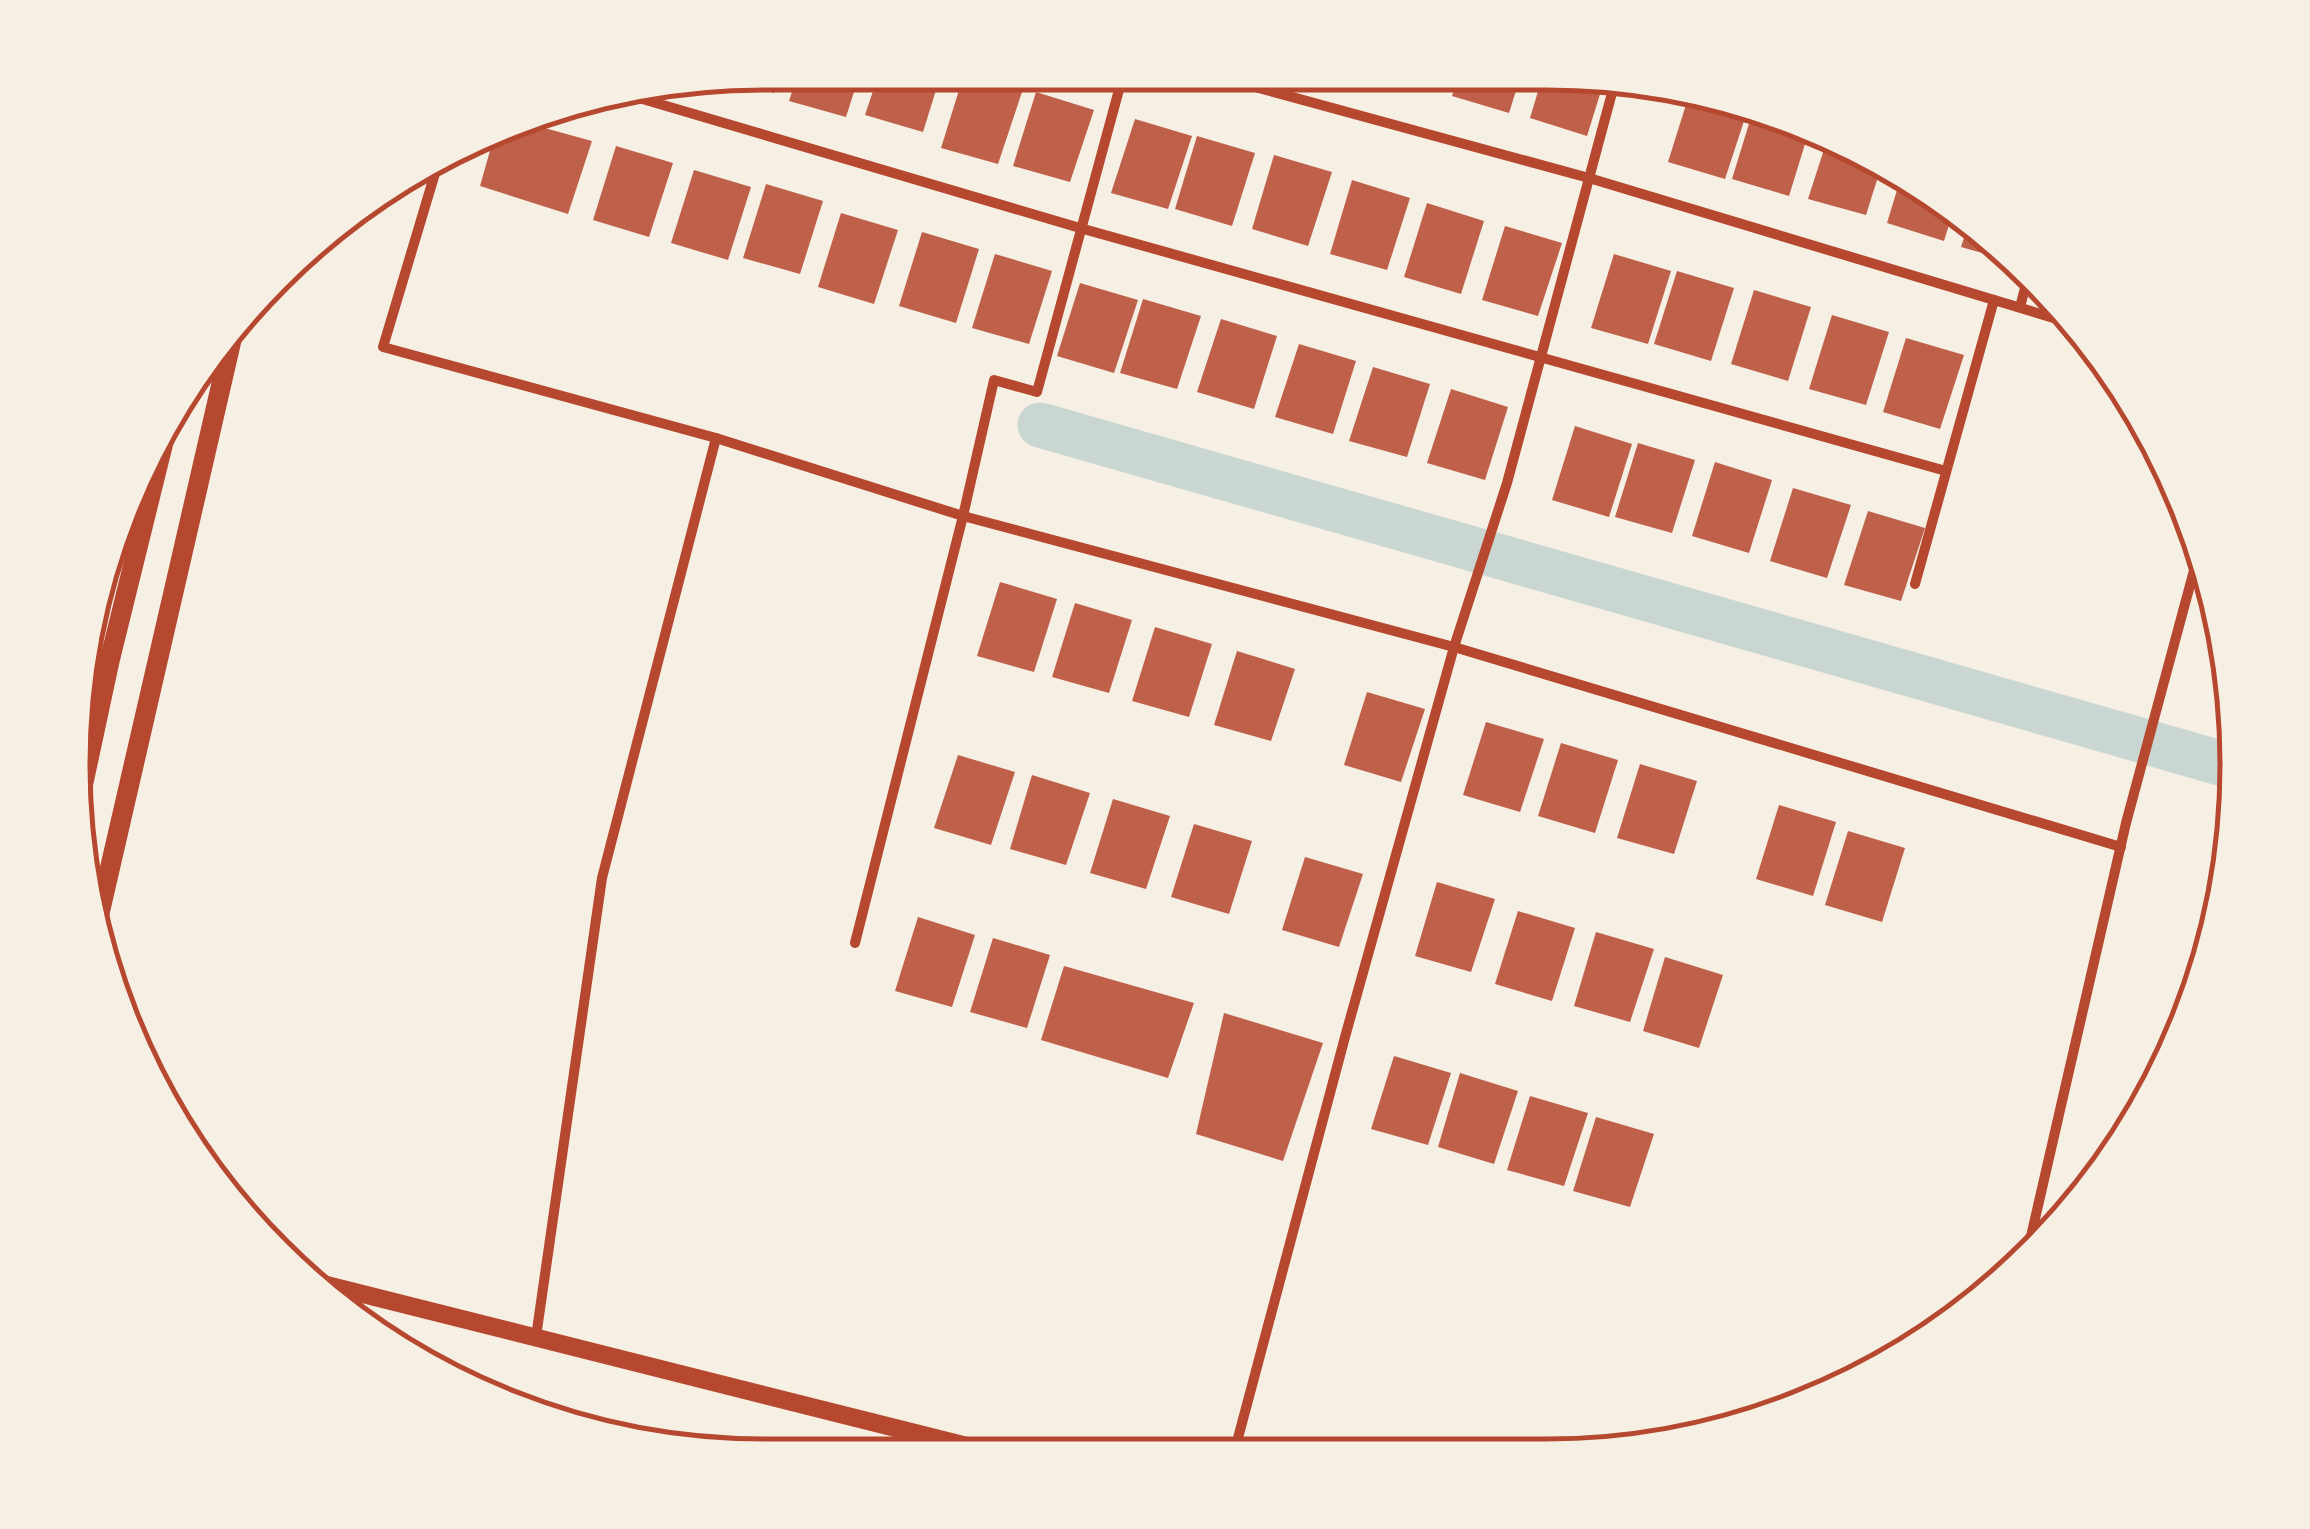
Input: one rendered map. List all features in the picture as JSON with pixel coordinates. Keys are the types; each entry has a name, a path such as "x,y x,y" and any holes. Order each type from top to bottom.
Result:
{"main road":[{"path":"103,897 228,355"},
{"path":"90,756 155,476"}],"street":[{"path":"855,943 994,380 1037,392 1119,90"},
{"path":"1266,90 1589,178 2050,317"},
{"path":"1238,1439 1350,1018 1454,648 1507,483 1612,93"},
{"path":"648,101 1080,228 1946,471"},
{"path":"434,176 383,347 716,438 963,516 1454,648 2120,847"},
{"path":"2020,308 2024,291"},
{"path":"1914,584 1994,300"},
{"path":"536,1338 602,878 716,438"},
{"path":"2032,1230 2120,847 2193,575"},
{"path":"339,1288 939,1439"}],"building":[{"path":"793,90 855,90 846,117 789,101"},
{"path":"873,90 936,90 923,132 865,115"},
{"path":"959,90 1022,92 998,164 941,148"},
{"path":"1454,90 1516,90 1509,113 1452,96"},
{"path":"1538,90 1601,92 1587,136 1530,118"},
{"path":"1036,92 1094,110 1070,182 1013,166"},
{"path":"1686,105 1744,120 1725,179 1668,162"},
{"path":"1135,119 1192,136 1168,209 1111,193"},
{"path":"1749,122 1806,142 1789,196 1732,179"},
{"path":"543,128 592,141 568,214 480,186 491,148 506,141"},
{"path":"1197,136 1255,153 1232,226 1175,209"},
{"path":"616,146 673,163 649,237 593,220"},
{"path":"1824,150 1878,177 1866,215 1808,199"},
{"path":"1274,155 1332,172 1308,246 1252,229"},
{"path":"694,170 751,187 728,260 671,243"},
{"path":"1352,180 1410,198 1387,270 1330,254"},
{"path":"766,184 823,201 800,274 743,258"},
{"path":"1897,189 1949,224 1944,241 1887,223"},
{"path":"1427,203 1484,221 1461,294 1404,277"},
{"path":"841,213 898,230 874,304 818,287"},
{"path":"1505,226 1562,243 1538,316 1482,300"},
{"path":"922,232 979,249 956,323 899,306"},
{"path":"1965,236 1987,254 1961,247"},
{"path":"995,254 1052,271 1029,344 972,328"},
{"path":"1614,254 1671,271 1648,344 1591,328"},
{"path":"1677,271 1734,288 1711,361 1654,344"},
{"path":"1080,283 1138,300 1114,373 1057,356"},
{"path":"1754,290 1811,307 1788,381 1731,364"},
{"path":"1143,299 1201,316 1177,389 1120,373"},
{"path":"1832,315 1889,332 1866,405 1809,389"},
{"path":"1221,319 1277,336 1254,409 1197,392"},
{"path":"1906,338 1964,355 1940,429 1883,412"},
{"path":"1299,344 1356,361 1333,434 1275,417"},
{"path":"1373,367 1430,384 1407,457 1349,441"},
{"path":"1451,389 1508,407 1485,480 1427,463"},
{"path":"1575,426 1632,444 1609,517 1552,500"},
{"path":"1638,443 1695,460 1672,533 1615,517"},
{"path":"1715,462 1772,480 1749,553 1692,536"},
{"path":"1793,488 1851,505 1827,578 1770,561"},
{"path":"1868,511 1925,528 1901,601 1844,585"},
{"path":"1000,582 1057,599 1034,672 977,656"},
{"path":"1075,603 1132,620 1109,693 1052,677"},
{"path":"1155,627 1212,644 1189,717 1132,701"},
{"path":"1237,651 1295,669 1271,741 1214,725"},
{"path":"1367,692 1425,709 1401,782 1344,765"},
{"path":"1486,722 1544,739 1520,812 1463,795"},
{"path":"1561,743 1618,760 1595,833 1538,816"},
{"path":"958,755 1015,772 991,845 934,828"},
{"path":"1640,764 1697,781 1674,854 1617,838"},
{"path":"1032,775 1090,793 1066,865 1010,849"},
{"path":"1113,799 1170,816 1146,889 1090,873"},
{"path":"1779,805 1836,822 1813,896 1756,879"},
{"path":"1194,824 1252,841 1229,914 1171,897"},
{"path":"1848,831 1905,848 1882,922 1825,905"},
{"path":"1305,857 1363,874 1339,947 1282,930"},
{"path":"1437,882 1495,899 1471,972 1415,956"},
{"path":"1518,911 1575,928 1552,1001 1495,984"},
{"path":"918,917 975,935 952,1007 895,991"},
{"path":"1596,932 1654,949 1630,1022 1574,1006"},
{"path":"993,938 1050,955 1027,1028 970,1012"},
{"path":"1665,957 1723,975 1699,1048 1643,1031"},
{"path":"1064,966 1194,1003 1168,1078 1041,1040"},
{"path":"1224,1013 1323,1043 1283,1161 1196,1134"},
{"path":"1394,1056 1451,1073 1428,1145 1371,1129"},
{"path":"1460,1073 1518,1091 1494,1164 1438,1147"},
{"path":"1530,1096 1588,1113 1564,1186 1507,1170"},
{"path":"1596,1117 1654,1134 1630,1207 1573,1191"}],"waterway":[{"path":"1040,425 2220,763"}]}
